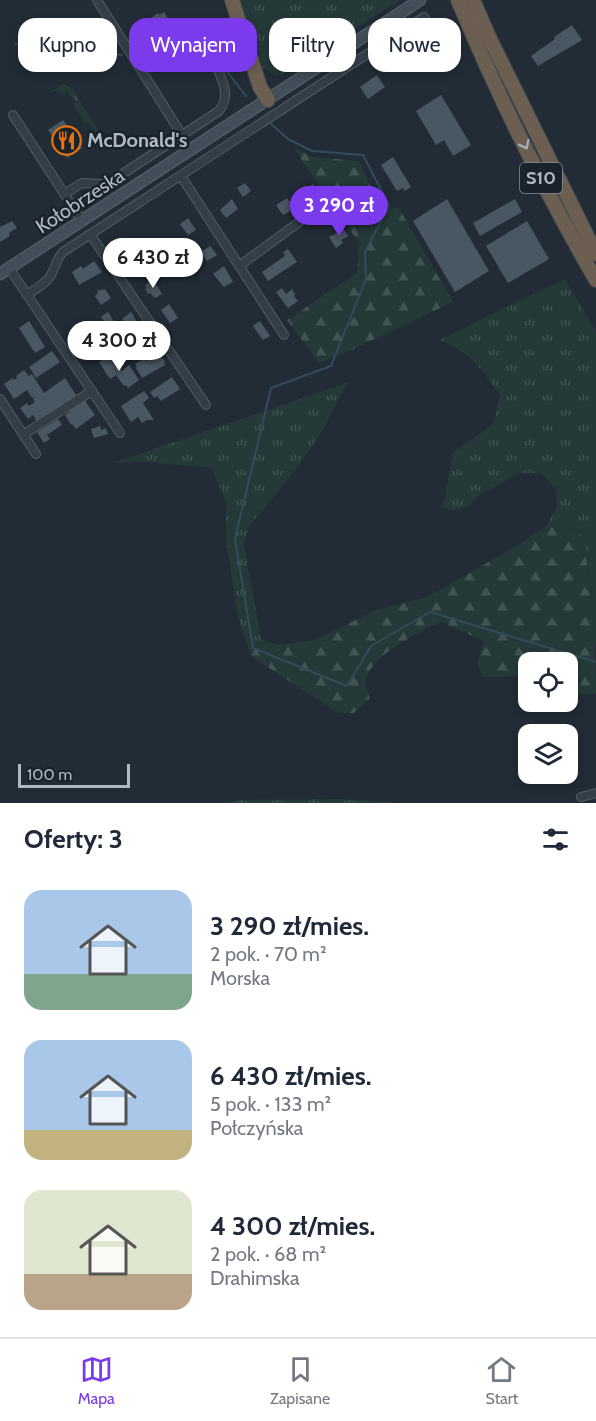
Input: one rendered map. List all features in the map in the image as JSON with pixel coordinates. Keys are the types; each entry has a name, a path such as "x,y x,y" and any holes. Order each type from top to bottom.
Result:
{"highway":[{"path":"231,0 260,87 267,100"},
{"name":"S10","path":"458,0 504,103 551,198 596,280"},
{"name":"S10","path":"473,0 596,254"}],"main road":[{"name":"Kołobrzeska","path":"5,271 420,0"}],"street":[{"path":"97,0 182,135"},
{"path":"27,295 52,274 57,258 63,252 368,54"},
{"path":"64,194 82,183 110,182 219,111 225,102 226,93 219,72"},
{"path":"13,115 82,221"},
{"path":"181,176 284,335"},
{"path":"239,266 302,220 324,214"},
{"path":"90,234 206,405"},
{"path":"5,271 27,295 120,433"},
{"path":"24,434 92,391"},
{"path":"0,399 36,454"},
{"path":"581,797 596,793"}],"green space":[{"path":"240,0 400,0 372,18 368,18 368,20 356,28 356,18 269,18 269,71 263,68 257,50 257,18 246,18"},
{"path":"270,72 287,72 284,74 277,76"},
{"path":"63,84 72,88 109,148 101,150 97,146 100,139 89,123 84,123 74,106 75,102 67,91 64,95 56,91 48,93"},
{"path":"293,147 312,157 359,161 380,206 399,208 453,302 352,350 319,363 287,320 357,273 359,243"},
{"path":"565,279 596,331 596,646 594,645 590,587 580,529 546,527 557,507 556,489 541,473 520,473 479,495 469,506 454,511 443,507 453,452 494,422 500,395 474,362 450,344 439,340"},
{"path":"347,383 324,428 300,464 249,527 244,544 261,639 251,656 237,613 226,538 226,502 211,468 146,462 113,463"},
{"path":"546,527 580,529 593,611 596,694 578,694 578,652 518,652 518,676 483,677 477,664 483,641 441,622 397,645 377,662 366,680 370,698 354,713 338,713 251,656 261,639 279,645 316,640 373,611 427,597"},
{"path":"341,799 398,803 224,803 240,800"}],"building":[{"path":"164,12 168,18 151,18 158,13 159,15"},
{"path":"572,25 582,40 538,66 531,56"},
{"path":"377,75 385,87 368,99 360,87"},
{"path":"441,95 471,145 453,156 444,140 436,145 416,111"},
{"name":"McDonald's","path":"63,120 82,148 67,158 48,130"},
{"path":"393,157 411,187 405,191 403,188 397,191 381,165"},
{"path":"245,183 251,191 243,197 237,188"},
{"path":"313,184 319,193 306,202 300,193"},
{"path":"287,198 295,209 283,215 276,205"},
{"path":"232,199 238,209 226,218 220,210"},
{"path":"447,199 489,271 455,292 413,221"},
{"path":"515,199 522,212 480,236 473,223"},
{"path":"188,218 196,230 188,235 180,224"},
{"path":"12,221 17,228 0,242 0,227"},
{"path":"527,221 549,259 508,283 486,246"},
{"path":"341,225 348,236 341,240 343,243 336,248 329,237 339,232 337,228"},
{"path":"210,246 217,255 207,261 201,252"},
{"path":"288,249 297,262 268,281 262,272 285,256 283,252"},
{"path":"139,252 147,265 137,271 128,260"},
{"path":"94,261 102,272 79,285 72,272 81,266 83,269"},
{"path":"224,266 233,282 224,287 213,274"},
{"path":"153,279 162,294 155,298 145,289 147,288 145,285"},
{"path":"282,288 286,294 292,289 298,301 288,308 276,292"},
{"path":"105,289 111,298 101,305 95,296 97,291"},
{"path":"169,304 178,318 170,323 161,310"},
{"path":"108,312 118,328 111,333 101,317"},
{"path":"131,312 137,322 128,328 122,319"},
{"path":"29,321 45,347 35,353 19,328"},
{"path":"260,321 270,336 263,340 253,326"},
{"path":"85,333 95,350 86,356 76,339"},
{"path":"52,351 60,362 36,378 29,367"},
{"path":"158,353 165,361 165,365 142,378 135,364 145,358 146,361"},
{"path":"110,354 122,371 129,365 139,380 128,388 116,375 110,379 99,362"},
{"path":"24,370 29,376 32,374 44,393 65,378 76,395 37,422 33,415 28,419 20,408 27,403 29,406 35,402 33,399 36,397 32,398 27,390 14,399 4,384 17,378 16,376"},
{"path":"172,377 180,389 161,401 157,396 154,398 150,392"},
{"path":"144,391 149,398 143,403 154,420 142,423 138,417 131,422 121,406"},
{"path":"83,398 95,415 76,429 65,415 70,412 67,408"},
{"path":"58,419 62,425 47,435 50,439 44,443 37,432"},
{"path":"100,426 101,430 106,428 108,434 94,438 91,429"}],"waterway":[{"path":"15,44 122,55"},
{"path":"227,72 246,96"},
{"path":"271,124 288,139 312,151 363,155 389,205 365,252 366,279 331,366 271,388 235,539 253,648 347,686 371,646 430,612 596,662"}],"place":[{"name":"McDonald's","path":"66,140"}]}
